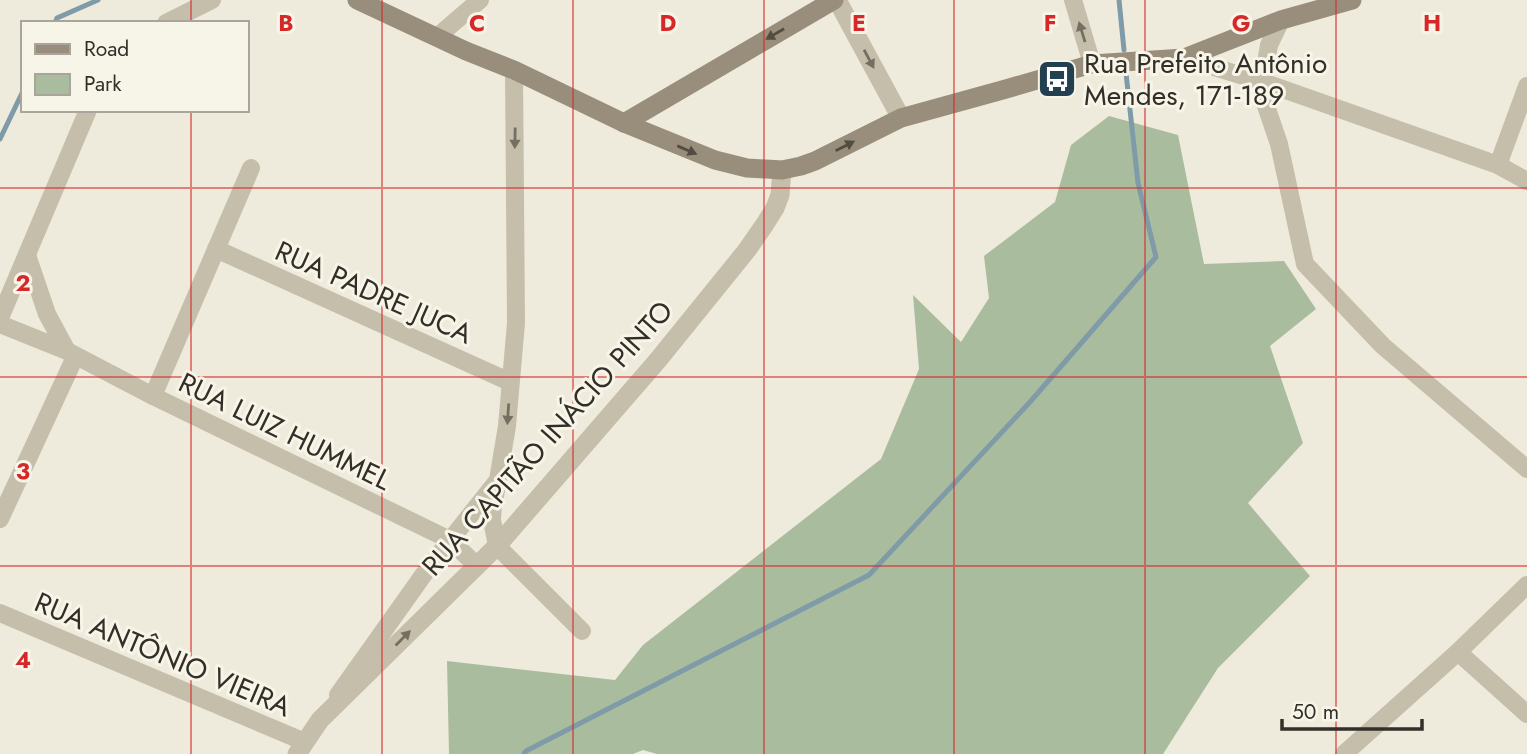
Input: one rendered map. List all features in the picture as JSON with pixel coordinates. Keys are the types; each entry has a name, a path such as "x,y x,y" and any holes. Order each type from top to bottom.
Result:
{"main road":[{"path":"357,0 466,51 514,70 624,123 715,160 747,168 782,170 815,161 901,118 1092,64 1184,58 1281,20 1352,0"},
{"path":"624,123 836,0"}],"street":[{"path":"170,21 212,0"},
{"path":"437,37 480,0"},
{"path":"836,0 901,118"},
{"path":"1073,0 1092,64"},
{"path":"1281,20 1269,45 1263,82 1264,100 1279,144 1305,264 1383,346 1527,470"},
{"path":"1184,58 1263,82 1498,165 1527,181"},
{"path":"514,70 516,323 507,426 492,513 496,546 582,631"},
{"path":"1498,165 1527,86"},
{"path":"0,318 87,112"},
{"path":"152,396 251,168"},
{"name":"RUA CAPITÃO INÁCIO PINTO","path":"301,748 320,720 496,546 659,360 747,250 775,208 780,195 782,170"},
{"name":"RUA PADRE JUCA","path":"216,250 510,382"},
{"path":"0,519 71,354 47,314 27,255"},
{"name":"RUA LUIZ HUMMEL","path":"0,324 71,354 450,540 476,565"},
{"path":"320,720 404,601 498,480"},
{"path":"1344,754 1458,652 1527,585"},
{"name":"RUA ANTÔNIO VIEIRA","path":"0,613 301,748"},
{"path":"1458,652 1527,714"}],"green space":[{"path":"1109,116 1178,135 1204,264 1284,261 1316,309 1270,346 1303,443 1248,503 1310,576 1218,668 1163,754 657,754 643,750 633,754 449,754 447,661 615,680 643,645 881,459 919,369 913,295 961,342 989,298 984,256 1055,202 1071,145"}],"waterway":[{"path":"56,21 57,18 98,0"},
{"path":"1119,0 1124,50"},
{"path":"524,754 869,575 1030,402 1156,257 1138,183 1126,73"},
{"path":"0,139 21,95"}],"place":[{"name":"Rua Prefeito Antônio Mendes, 171-189","path":"1057,79"}]}
